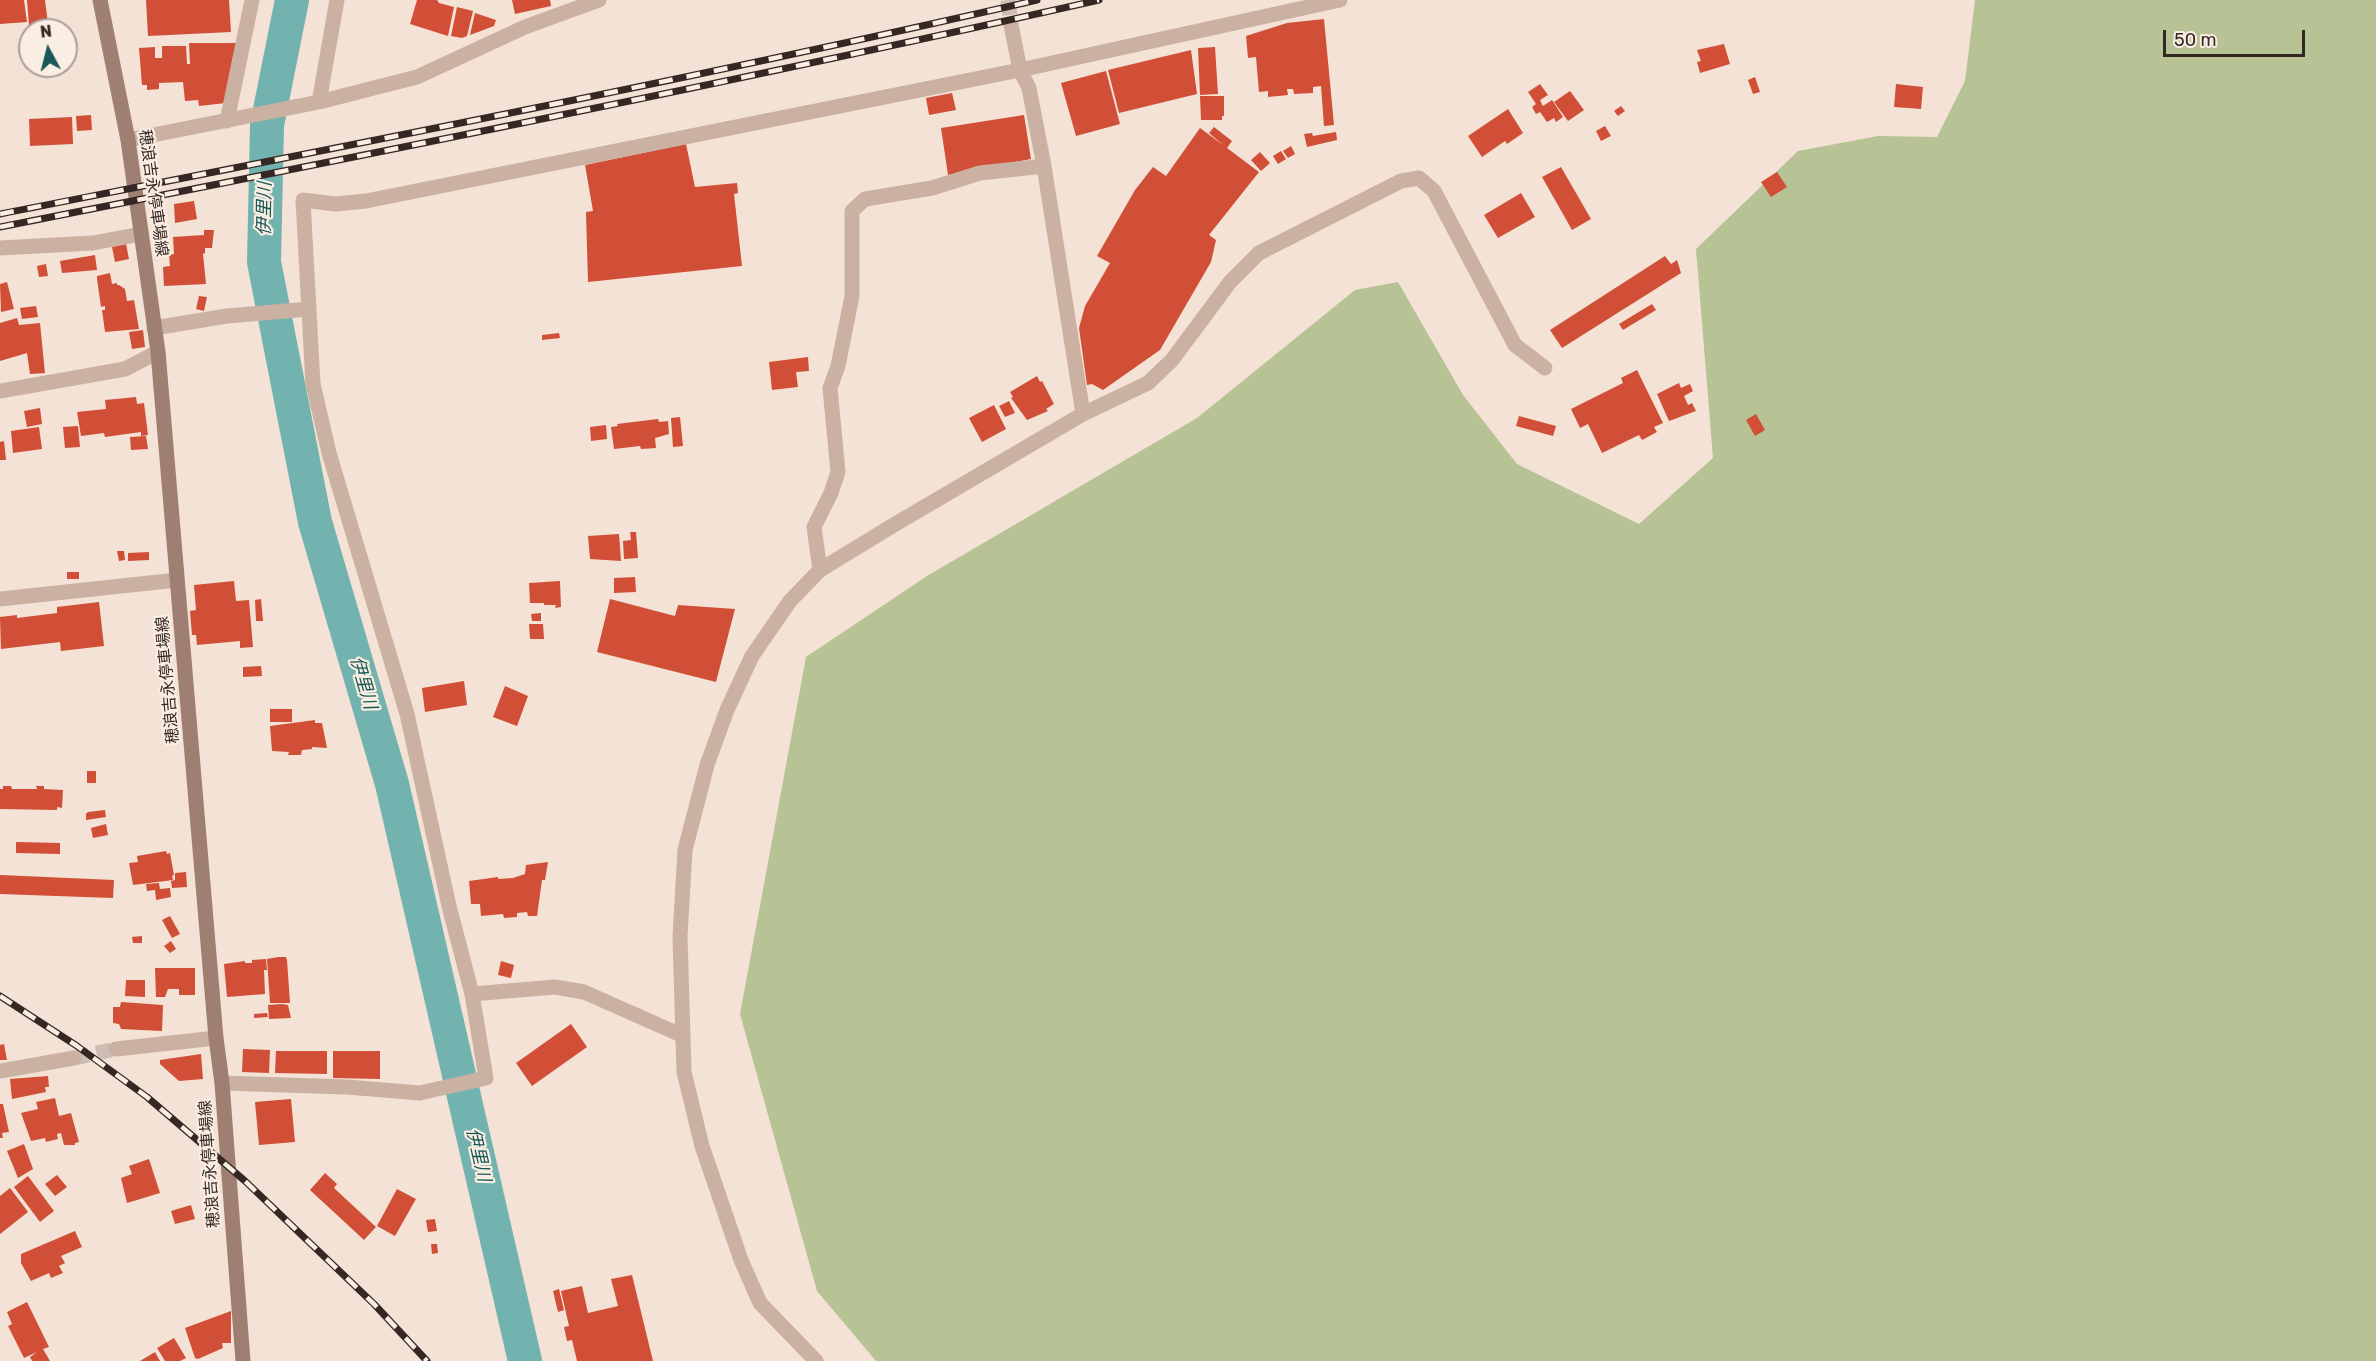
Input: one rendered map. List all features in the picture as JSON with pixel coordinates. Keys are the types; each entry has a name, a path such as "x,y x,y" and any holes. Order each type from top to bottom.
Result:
{"main road":[{"name":"穂浪吉永停車場線","path":"100,0 128,140 158,352 216,1038 222,1083 243,1361"}],"street":[{"path":"227,121 252,0"},
{"path":"319,102 337,0"},
{"path":"128,140 319,102 417,77 525,27 599,0"},
{"path":"222,1083 347,1087 420,1093 486,1078 472,994 407,714 329,453 313,384 303,200 335,204 366,201 1020,70 1340,0"},
{"path":"1011,25 1020,70 1029,88 1044,166 1083,414"},
{"path":"820,570 814,527 831,494 838,472 830,388 838,366 852,296 852,211 865,199 932,188 980,173 1044,166"},
{"path":"816,1361 760,1303 741,1260 702,1146 684,1072 681,1035 680,936 685,850 706,765 727,710 752,656 790,601 820,570 892,526 1083,414 1148,383 1172,360 1230,282 1259,253 1401,181 1419,178 1434,190 1515,345 1545,368"},
{"path":"0,248 93,243 141,234"},
{"path":"154,328 227,316 309,309"},
{"path":"0,391 125,369 158,352"},
{"path":"0,598 177,580"},
{"path":"472,994 555,987 584,992 681,1035"},
{"path":"116,1049 216,1038"},
{"path":"0,1071 74,1058"}],"green space":[{"path":"1975,0 2376,0 2376,1361 876,1361 817,1291 740,1014 806,657 927,576 1197,418 1355,290 1398,282 1463,395 1517,464 1639,524 1713,458 1696,249 1798,151 1878,136 1937,137 1965,81"}],"building":[{"path":"0,0 24,0 26,18 18,18 18,23 0,24"},
{"path":"27,0 45,0 47,18 28,18"},
{"path":"146,0 229,0 231,32 148,36"},
{"path":"417,0 437,0 439,3 454,7 448,36 410,24"},
{"path":"512,0 550,0 551,6 515,14"},
{"path":"457,7 473,11 467,36 462,38 451,36"},
{"path":"475,13 496,20 494,26 470,35"},
{"path":"1324,19 1334,125 1324,126 1321,86 1313,87 1313,93 1294,94 1293,89 1287,89 1288,95 1268,97 1268,91 1259,92 1256,57 1248,58 1246,36 1287,23"},
{"path":"189,43 238,43 226,103 199,106 198,100 185,101 183,82 159,83 159,89 147,90 147,85 142,85 139,48 155,47 155,58 162,58 162,46 186,46 187,64 190,64"},
{"path":"1724,44 1730,64 1700,73 1697,62 1701,61 1697,50"},
{"path":"1215,47 1218,94 1200,95 1198,48"},
{"path":"1191,50 1197,94 1119,113 1108,70"},
{"path":"1106,71 1120,124 1076,136 1061,83"},
{"path":"1755,77 1760,92 1753,94 1748,80"},
{"path":"1540,84 1548,95 1540,100 1543,106 1552,100 1563,117 1556,122 1554,118 1547,122 1540,112 1536,114 1532,107 1536,104 1528,92"},
{"path":"1896,84 1923,87 1921,109 1894,107"},
{"path":"1570,91 1584,110 1568,121 1554,102"},
{"path":"952,93 956,110 929,115 926,98"},
{"path":"1200,96 1224,96 1222,120 1201,120"},
{"path":"1621,106 1625,111 1618,116 1614,111"},
{"path":"1508,109 1523,133 1507,144 1505,141 1482,157 1468,136"},
{"path":"91,115 92,130 77,131 76,116"},
{"path":"1024,115 1031,159 948,175 941,128"},
{"path":"72,117 73,144 30,146 29,119"},
{"path":"1605,126 1611,136 1601,141 1596,131"},
{"path":"1214,127 1232,141 1227,148 1259,172 1209,235 1216,240 1211,262 1160,350 1103,390 1092,384 1087,385 1079,328 1085,306 1110,263 1097,256 1135,190 1153,167 1166,176 1200,128 1223,145 1209,133"},
{"path":"1336,132 1337,140 1307,147 1304,134 1312,133 1313,136"},
{"path":"686,144 695,187 737,183 738,193 734,194 742,266 588,282 586,212 593,211 585,165"},
{"path":"1291,146 1295,154 1288,158 1283,151"},
{"path":"1281,151 1286,159 1278,164 1273,156"},
{"path":"1260,152 1270,163 1261,171 1251,160"},
{"path":"1561,167 1591,219 1572,230 1542,177"},
{"path":"1777,172 1787,187 1771,197 1761,182"},
{"path":"1521,193 1535,217 1498,238 1484,215"},
{"path":"194,201 197,219 175,223 174,204"},
{"path":"204,230 214,230 212,248 205,248 203,254 206,284 164,286 163,267 170,266 169,255 174,254 173,237 204,235"},
{"path":"126,244 129,259 115,262 112,247"},
{"path":"95,255 97,270 62,273 60,261"},
{"path":"1665,256 1671,264 1677,260 1681,273 1562,348 1550,330"},
{"path":"46,264 48,276 39,277 37,266"},
{"path":"110,273 112,284 117,283 125,289 127,301 134,300 139,329 105,332 102,310 105,310 105,306 101,307 97,276"},
{"path":"7,282 14,309 1,312 0,284"},
{"path":"199,296 207,297 204,311 196,309"},
{"path":"1652,304 1656,310 1623,330 1619,324"},
{"path":"36,306 38,317 22,319 20,308"},
{"path":"17,318 19,325 40,323 45,373 30,374 27,353 0,361 0,323"},
{"path":"143,330 145,347 132,349 129,332"},
{"path":"559,333 560,338 542,340 542,335"},
{"path":"808,357 809,371 796,372 798,387 772,390 769,362"},
{"path":"1637,370 1663,423 1654,427 1657,432 1642,440 1639,435 1602,453 1588,424 1580,428 1571,409 1623,383 1621,378"},
{"path":"1037,376 1054,404 1046,409 1048,411 1027,420 1011,398 1013,397 1010,392"},
{"path":"1679,383 1681,388 1690,384 1693,391 1684,396 1688,405 1692,403 1696,411 1669,421 1657,394"},
{"path":"136,397 137,404 144,403 148,435 141,436 141,432 105,437 104,433 81,436 77,412 106,409 105,400"},
{"path":"1009,401 1015,413 1005,417 999,406"},
{"path":"994,405 1006,429 982,442 969,418"},
{"path":"40,408 42,424 27,427 24,411"},
{"path":"1756,414 1765,430 1755,436 1746,420"},
{"path":"1519,416 1556,426 1553,436 1516,426"},
{"path":"680,417 683,446 673,447 671,418"},
{"path":"658,419 659,422 668,421 669,434 655,438 656,448 641,449 640,446 614,449 611,427 618,426 617,424"},
{"path":"606,425 607,439 591,441 590,427"},
{"path":"78,426 80,447 65,448 63,427"},
{"path":"39,427 42,449 13,453 11,431"},
{"path":"146,436 148,449 131,450 130,437"},
{"path":"4,441 6,460 0,460 0,442"},
{"path":"630,532 636,532 638,558 624,559 623,541 631,540"},
{"path":"619,534 621,561 590,559 588,536"},
{"path":"117,551 124,551 125,560 119,561"},
{"path":"149,552 149,560 128,561 128,553"},
{"path":"67,572 79,572 79,579 67,579"},
{"path":"635,577 636,592 614,593 614,578"},
{"path":"234,581 236,601 249,600 253,647 240,648 240,641 197,645 196,635 192,635 190,611 196,610 194,585"},
{"path":"560,581 561,607 530,603 529,583"},
{"path":"261,599 263,621 256,621 255,600"},
{"path":"610,599 675,616 678,605 735,609 716,682 597,652"},
{"path":"99,602 104,646 61,651 60,642 1,649 0,617 17,615 17,618 57,613 57,607"},
{"path":"541,613 541,621 532,621 531,614"},
{"path":"529,624 543,624 544,639 530,639"},
{"path":"261,666 262,676 243,677 243,667"},
{"path":"464,681 467,705 425,712 422,688"},
{"path":"505,686 528,696 517,726 493,717"},
{"path":"270,709 292,709 292,722 270,722"},
{"path":"315,720 315,723 322,723 327,748 312,747 312,749 302,750 301,755 272,751 270,726"},
{"path":"87,771 96,771 96,783 87,783"},
{"path":"3,786 11,786 12,789 37,789 36,786 44,786 44,789 63,790 62,808 57,807 57,810 0,809 0,789 3,789"},
{"path":"105,810 106,817 86,820 88,812"},
{"path":"106,824 108,835 93,838 91,828"},
{"path":"16,842 60,843 60,854 16,853"},
{"path":"166,851 167,854 170,853 173,880 133,885 129,863 138,862 137,856"},
{"path":"548,862 545,880 542,880 537,916 528,916 527,912 517,913 517,917 504,918 503,914 481,916 480,904 471,904 469,881 498,877 498,879 513,878 525,874 526,865"},
{"path":"186,872 187,887 172,888 171,881 175,880 175,873"},
{"path":"0,875 114,880 113,898 0,894"},
{"path":"159,883 160,889 170,888 171,897 156,900 155,890 147,891 146,884"},
{"path":"170,916 180,934 172,938 162,920"},
{"path":"142,936 142,943 133,943 132,937"},
{"path":"171,941 176,949 170,953 164,946"},
{"path":"286,957 287,960 290,1003 270,1003 267,959"},
{"path":"266,959 265,994 227,997 224,964 245,961 245,963 252,963 252,960"},
{"path":"501,961 514,965 511,978 498,975"},
{"path":"155,968 195,968 195,995 179,995 179,989 168,989 165,997 156,997"},
{"path":"126,980 145,980 145,997 125,996"},
{"path":"121,1002 163,1005 162,1031 121,1029 119,1024 113,1023 113,1007 120,1007"},
{"path":"268,1005 288,1005 291,1018 269,1019"},
{"path":"267,1013 268,1017 254,1018 254,1014"},
{"path":"571,1024 587,1047 532,1086 516,1063"},
{"path":"4,1044 7,1060 0,1060 0,1045"},
{"path":"243,1049 270,1050 269,1073 242,1072"},
{"path":"276,1051 327,1051 327,1074 275,1073"},
{"path":"333,1051 380,1051 380,1079 333,1078"},
{"path":"201,1054 203,1079 179,1081 160,1064 160,1060"},
{"path":"48,1076 49,1087 45,1087 46,1092 12,1099 10,1079"},
{"path":"55,1098 59,1116 71,1113 79,1142 75,1145 64,1145 61,1133 57,1134 58,1139 46,1142 45,1138 31,1141 21,1113 38,1109 36,1102"},
{"path":"291,1099 295,1142 259,1145 255,1102"},
{"path":"0,1104 3,1104 9,1132 2,1133 3,1138 0,1138"},
{"path":"24,1144 33,1169 18,1178 7,1151"},
{"path":"149,1159 160,1193 127,1203 121,1178 132,1174 129,1166"},
{"path":"325,1173 337,1184 334,1188 376,1227 364,1240 310,1190"},
{"path":"57,1175 67,1187 55,1196 45,1184"},
{"path":"28,1176 54,1211 40,1222 14,1187"},
{"path":"10,1188 28,1212 0,1234 0,1196"},
{"path":"397,1189 416,1199 395,1236 377,1226"},
{"path":"191,1205 195,1219 175,1224 171,1211"},
{"path":"435,1219 437,1231 428,1232 426,1220"},
{"path":"75,1231 82,1247 61,1256 65,1263 59,1266 63,1273 51,1278 49,1273 31,1281 21,1263 21,1254"},
{"path":"431,1244 437,1244 438,1253 432,1254"},
{"path":"632,1275 653,1361 577,1361 572,1340 567,1341 564,1327 569,1326 561,1291 582,1286 588,1313 618,1306 611,1279"},
{"path":"559,1289 564,1310 558,1312 553,1291"},
{"path":"27,1302 49,1347 43,1349 50,1361 32,1361 30,1357 37,1352 24,1358 8,1326 12,1324 7,1312"},
{"path":"231,1311 231,1343 222,1343 223,1348 198,1359 195,1358 185,1328"},
{"path":"174,1338 186,1358 180,1361 165,1361 157,1348"},
{"path":"155,1352 160,1361 140,1361"}],"waterway":[{"name":"伊里川","path":"292,0 267,125 264,262 315,522 392,784 525,1361"}],"tunnel":[{"path":"1008,0 1011,25"},
{"path":"74,1058 116,1049"}],"railway":[{"path":"0,214 649,84 1037,0"},
{"path":"0,227 688,89 1099,0"},
{"path":"0,996 77,1046 147,1097 245,1181 374,1304 427,1361"}]}
